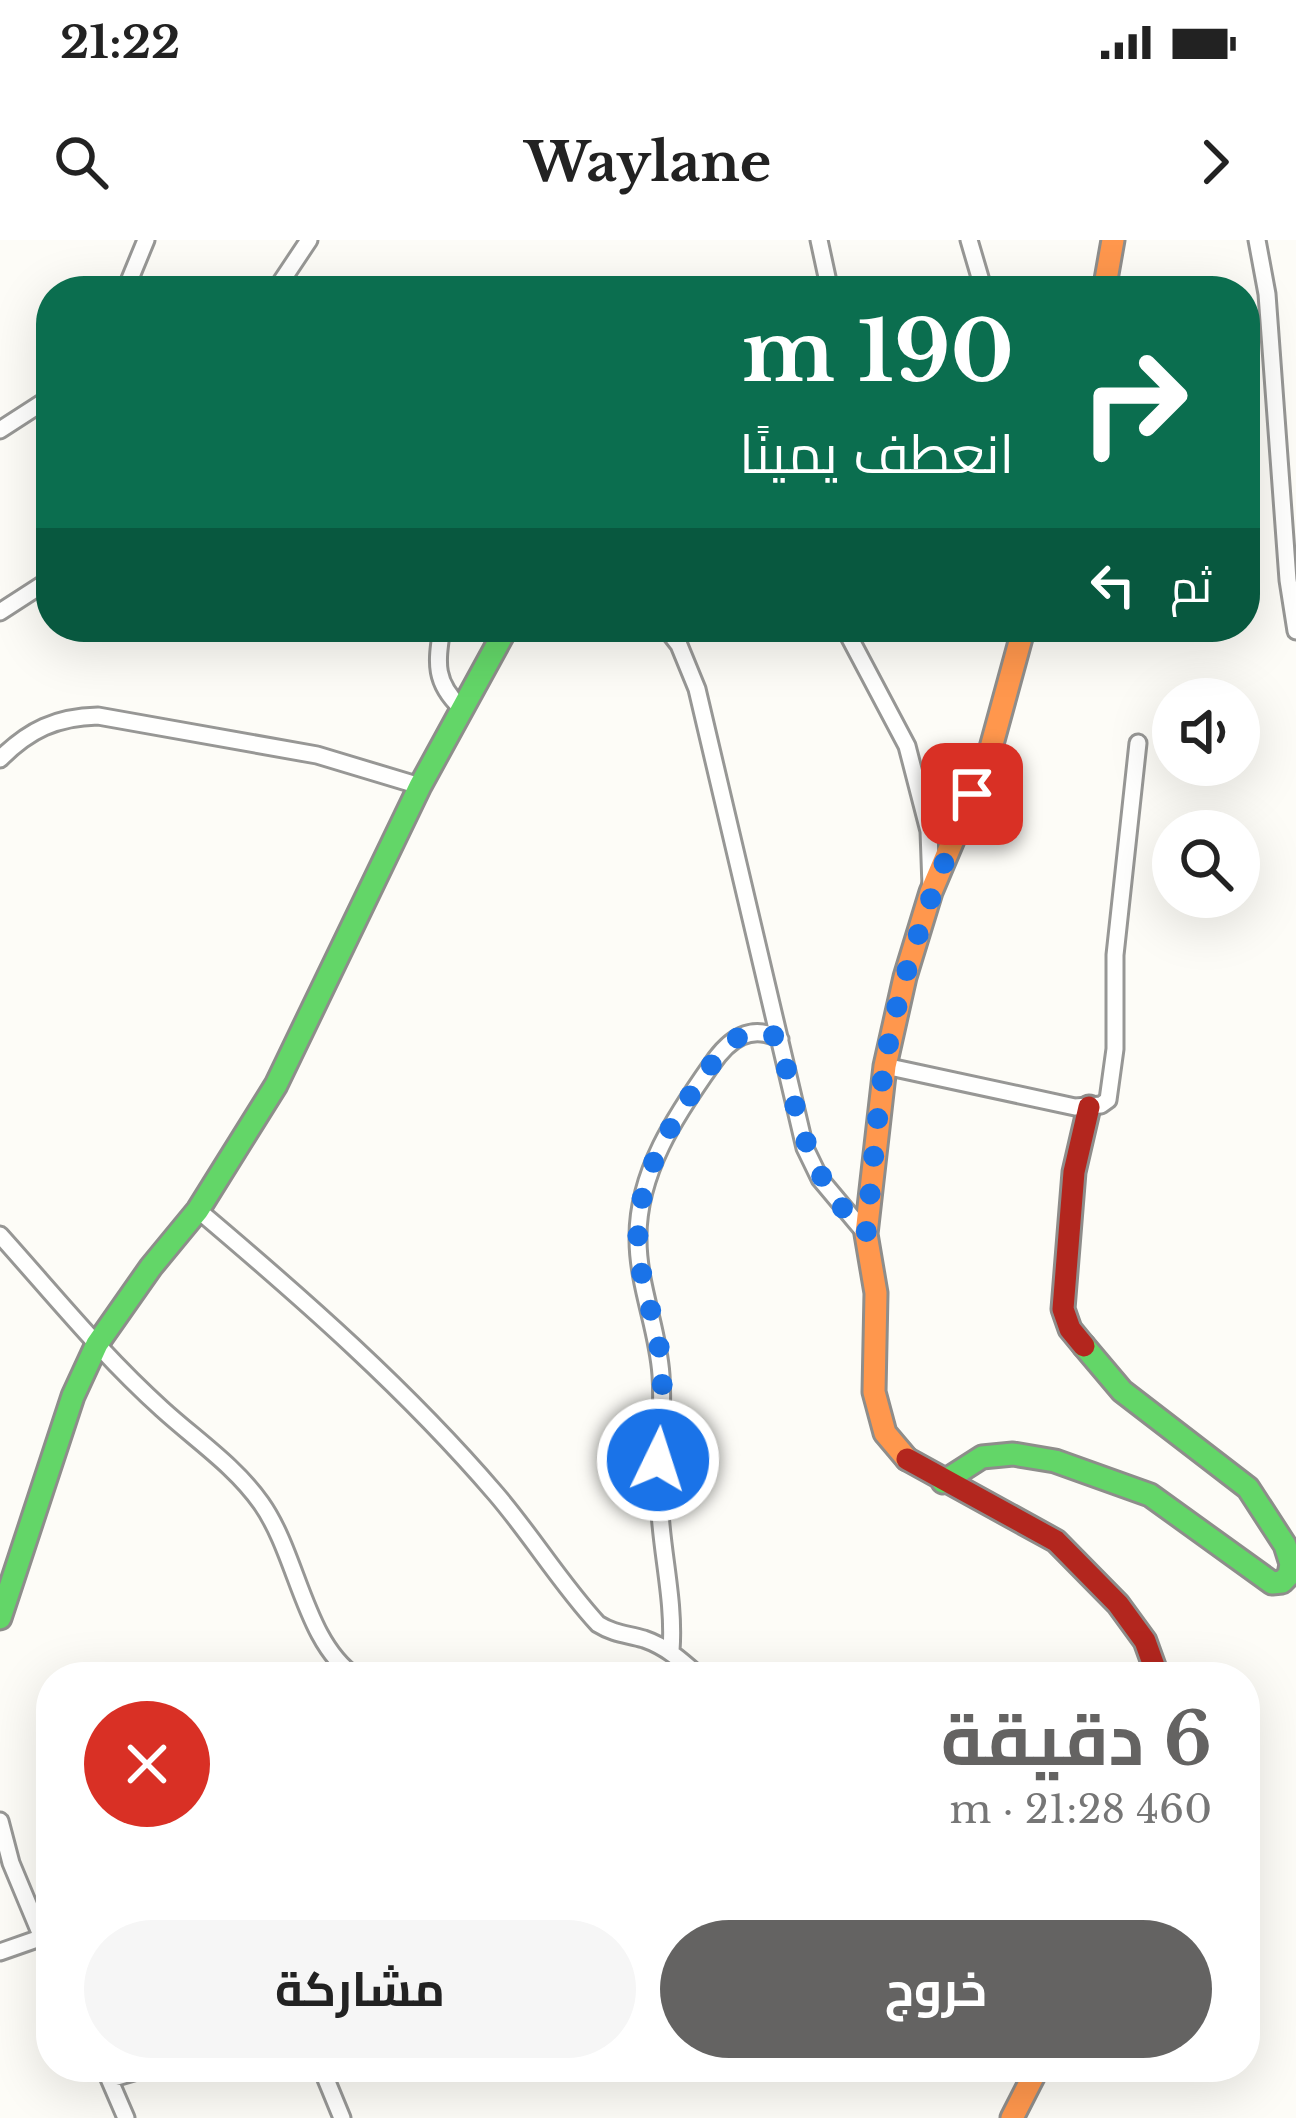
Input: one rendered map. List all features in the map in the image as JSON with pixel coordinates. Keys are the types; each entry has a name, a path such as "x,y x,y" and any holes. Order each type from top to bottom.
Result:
{"street":[{"path":"131,276 146,240"},
{"path":"284,276 309,240"},
{"path":"819,240 827,276"},
{"path":"969,240 980,276"},
{"path":"1107,276 1113,240"},
{"path":"1257,240 1267,294 1296,632"},
{"path":"0,430 36,407"},
{"path":"0,611 36,588"},
{"path":"440,642 437,663 444,692 461,708"},
{"path":"0,1618 74,1396 97,1344 198,1210 276,1085 420,786 498,642"},
{"path":"677,642 698,689 805,1148 820,1178 866,1234"},
{"path":"852,642 908,746 929,831 931,892"},
{"path":"1020,642 988,755 931,892 885,1066 866,1234 876,1293 874,1392 885,1433 904,1457 943,1483 1056,1541 1118,1604 1153,1662"},
{"path":"0,759 24,735 67,717 98,716 317,755 420,786"},
{"path":"885,1066 1088,1107 1108,1100 1115,955 1138,743"},
{"path":"671,1652 670,1582 659,1501 662,1376 638,1239 640,1212 666,1132 719,1053 734,1038 752,1031 780,1039"},
{"path":"943,1483 982,1457 1013,1454 1055,1461 1150,1495 1273,1582 1289,1576 1285,1545 1248,1488 1122,1391 1070,1329 1063,1309 1074,1172 1088,1107"},
{"path":"198,1210 272,1272 434,1426 497,1496 598,1624 614,1634 633,1636 671,1652 683,1662"},
{"path":"0,1235 97,1344 257,1498 280,1531 324,1644 338,1662"},
{"path":"0,1821 36,1928"},
{"path":"0,1952 36,1939"},
{"path":"110,2082 126,2118"},
{"path":"327,2082 342,2118"},
{"path":"1012,2118 1031,2082"}],"traffic: fast":[{"path":"0,1618 73,1396 97,1344 198,1210 276,1085 420,786 499,642"},
{"path":"943,1482 982,1457 1013,1454 1055,1461 1150,1495 1272,1583 1282,1582 1291,1564 1285,1545 1248,1488 1122,1391 1084,1346"}],"traffic: slow":[{"path":"1107,276 1113,240"},
{"path":"907,1459 885,1433 874,1392 876,1293 866,1234 885,1066 931,892 989,755 1020,642"},
{"path":"1012,2118 1030,2082"}],"traffic: jam":[{"path":"1084,1346 1070,1329 1063,1309 1074,1172 1089,1107"},
{"path":"907,1459 1056,1541 1118,1604 1145,1641 1153,1662"}],"route":[{"path":"658,1460 662,1376 638,1239 640,1212 666,1132 734,1038 752,1031 768,1032 780,1039 805,1148 820,1178 866,1234 885,1066 905,977 931,892 972,794"}]}
